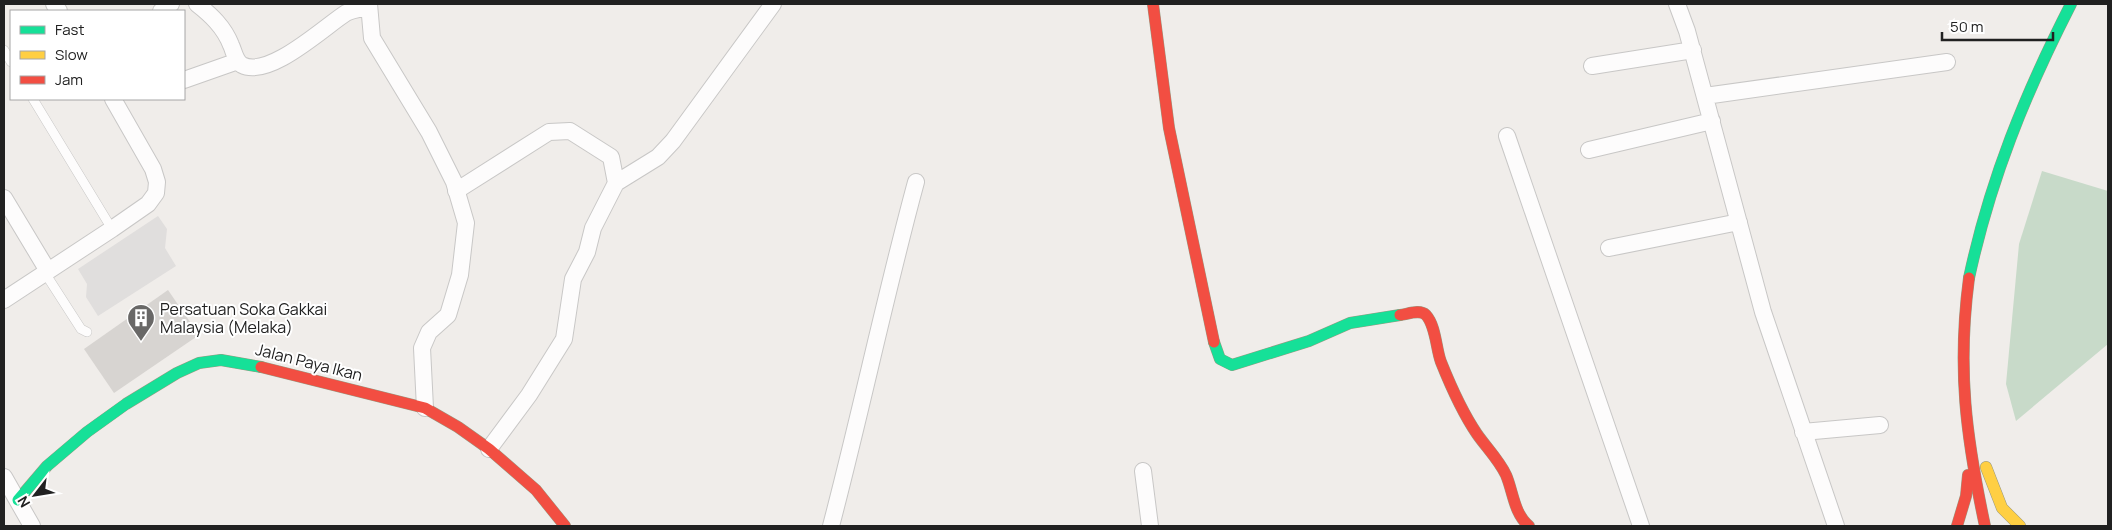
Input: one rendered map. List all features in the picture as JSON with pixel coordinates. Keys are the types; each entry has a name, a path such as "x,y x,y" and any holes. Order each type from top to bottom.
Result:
{"street":[{"path":"197,4 214,18 225,32 238,61 243,65 252,66 277,61 290,54 345,14 369,6 372,38 429,132 456,191 466,223 460,275 448,315 430,332 422,348 425,408"},
{"path":"489,449 529,395 564,340 573,279 586,252 592,228 616,183 658,157 673,141 773,4"},
{"path":"1152,4 1170,137 1216,352 1220,361 1232,365 1309,341 1350,323 1371,318 1396,318 1420,312 1426,315 1432,326 1436,350 1454,393 1476,433 1505,473 1517,508 1523,521 1529,526"},
{"path":"1677,4 1693,50 1763,312 1836,526"},
{"path":"1985,526 1971,454 1962,372 1964,307 1982,215 2017,116 2038,67 2071,4"},
{"path":"1592,66 1693,50"},
{"path":"185,80 238,61"},
{"path":"1705,96 1947,62"},
{"path":"4,300 148,204 156,193 157,182 153,169 114,100"},
{"path":"1590,150 1712,121"},
{"path":"456,191 549,132 570,131 611,157 616,183"},
{"path":"1507,136 1636,526"},
{"path":"831,526 856,433 890,278 916,182"},
{"path":"4,198 46,272"},
{"path":"1610,248 1739,222"},
{"name":"Jalan Paya Ikan","path":"18,500 47,466 87,432 126,404 177,373 199,363 221,360 244,362 425,408 458,427 489,449 536,490 564,526"},
{"path":"1962,372 1992,493 2003,510 2020,526"},
{"path":"1804,432 1880,425"},
{"path":"1957,526 1966,496 1971,454"},
{"path":"1143,471 1150,526"},
{"path":"4,477 32,526"}],"lane":[{"path":"34,100 112,229"},
{"path":"46,272 81,328 87,332"}],"green space":[{"path":"2042,171 2108,191 2108,344 2016,421 2006,384 2019,244"}],"shaded area":[{"path":"158,216 167,229 165,248 176,266 98,316 86,297 87,284 78,269"}],"building":[{"name":"Persatuan Soka Gakkai Malaysia (Melaka)","path":"168,290 199,335 114,393 84,349"}],"traffic: fast":[{"path":"1969,278 1987,206 1998,172 2024,104 2071,4"},
{"path":"1214,342 1220,359 1232,365 1309,341 1350,323 1400,315"},
{"path":"18,500 47,466 87,432 126,404 177,373 199,363 221,360 261,367"}],"traffic: slow":[{"path":"1986,467 2002,508 2020,526"}],"traffic: jam":[{"path":"1153,4 1169,128 1214,342"},
{"path":"1969,278 1965,311 1965,403 1978,494 1985,526"},
{"path":"1400,315 1414,312 1421,312 1426,315 1434,331 1439,357 1457,399 1477,434 1503,469 1517,509 1529,526"},
{"path":"261,367 425,408 458,427 489,449 536,490 565,526"},
{"path":"1957,526 1966,496 1968,475"}],"place":[{"name":"Persatuan Soka Gakkai Malaysia (Melaka)","path":"141,342"}]}
